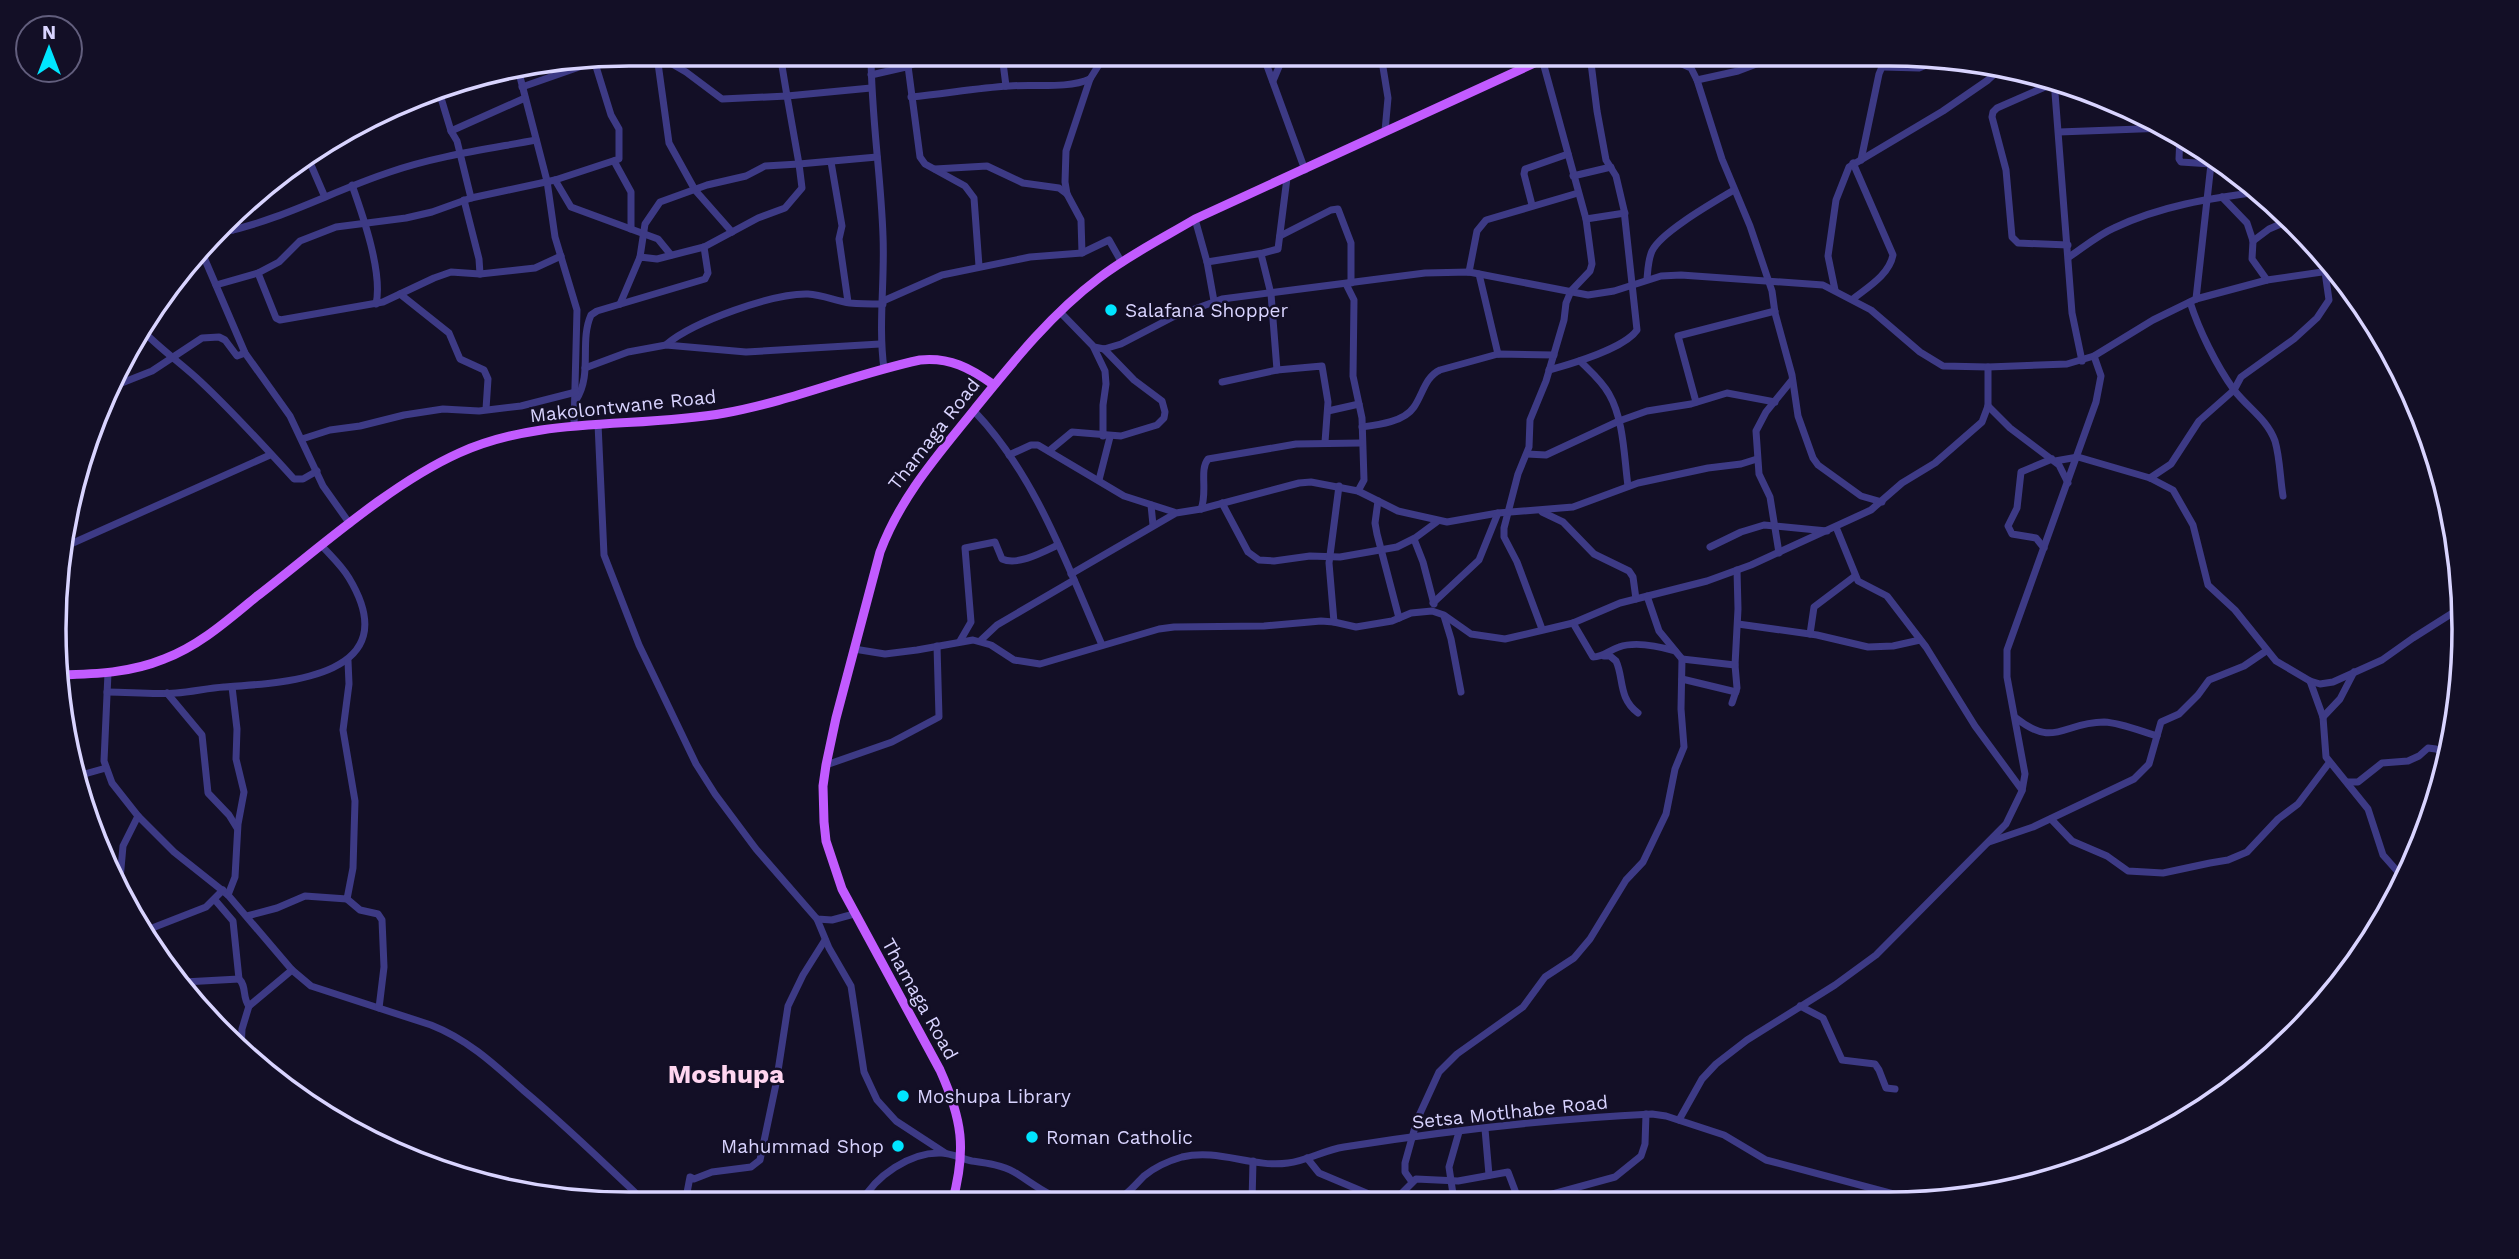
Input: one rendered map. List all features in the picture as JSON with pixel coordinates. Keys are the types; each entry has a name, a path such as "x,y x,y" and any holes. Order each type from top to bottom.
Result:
{"main road":[{"name":"Thamaga Road","path":"955,1192 961,1159 959,1120 940,1070 842,889 826,841 823,803 826,765 880,552 890,527 923,472 994,385 1060,312 1099,278 1195,219 1305,170 1523,66"},
{"name":"Makolontwane Road","path":"69,675 108,674 154,663 191,646 350,524 428,469 458,453 511,435 573,425 727,413 920,360 943,360 970,368 994,385"}],"street":[{"path":"658,66 667,135 695,190 732,232"},
{"path":"675,66 722,99 871,88"},
{"path":"640,257 657,259 704,247 758,218 785,208 802,188 782,66"},
{"path":"871,66 883,235 880,344 884,369"},
{"path":"871,75 904,66"},
{"path":"908,66 920,157 965,186 974,198 979,266"},
{"path":"1003,66 1006,86"},
{"path":"1082,253 1081,220 1067,194 1066,151 1090,79 1098,66"},
{"path":"1268,66 1305,170"},
{"path":"1273,82 1280,66"},
{"path":"1383,66 1388,94 1385,131"},
{"path":"1542,629 1517,562 1504,537 1504,528 1517,474 1527,454 1530,420 1543,392 1566,303 1571,291 1592,268 1586,219 1544,66"},
{"path":"1549,370 1596,355 1636,333 1625,213 1616,176 1606,160 1591,66"},
{"path":"1687,66 1691,68 1697,80 1702,103 1768,279 1798,416 1815,462 1861,496 1882,502"},
{"path":"1697,80 1751,66"},
{"path":"1853,299 1884,273 1893,255 1857,162 1879,74 1884,67 1923,68"},
{"path":"216,285 258,272 279,262 300,241 336,227 432,212 467,199 551,181 620,158 620,133 611,115 596,68"},
{"path":"522,87 567,70"},
{"path":"1835,290 1828,261 1829,242 1836,200 1846,172 1857,162 1944,111 1992,76"},
{"path":"520,77 536,141 551,181 570,207 658,239 671,255"},
{"path":"911,97 1006,86 1073,86 1090,79"},
{"path":"2040,88 1997,108 1992,117 2006,170 2012,237 2018,243 2068,244"},
{"path":"2055,92 2072,317 2082,361"},
{"path":"451,131 525,98"},
{"path":"441,99 460,154 480,259 480,274"},
{"path":"2059,132 2146,129"},
{"path":"233,230 254,225 324,195 393,170 460,154 536,141"},
{"path":"2180,147 2181,162 2202,161"},
{"path":"1532,205 1525,169 1568,154"},
{"path":"620,304 640,257 645,224 657,204 746,176 765,166 877,157"},
{"path":"614,161 631,192 631,229"},
{"path":"831,162 842,226 839,239 848,302"},
{"path":"311,165 324,195"},
{"path":"935,169 987,166 1023,183 1059,188 1067,194"},
{"path":"1573,176 1611,167"},
{"path":"2212,168 2193,300 2201,331 2234,390 2263,421 2274,440 2283,495"},
{"path":"1207,262 1261,254 1278,248 1287,178"},
{"path":"551,181 555,237 577,310 573,425"},
{"path":"352,185 365,223 377,293 376,304"},
{"path":"1647,279 1649,260 1656,245 1698,212 1734,190"},
{"path":"1469,272 1480,225 1494,216 1578,193"},
{"path":"2069,257 2112,228 2155,212 2208,198 2246,194"},
{"path":"2222,197 2244,217 2253,241 2252,259 2267,280"},
{"path":"1280,236 1338,209 1351,243 1348,283 1354,300 1353,366 1362,427 1364,480 1358,491"},
{"path":"1586,219 1625,213"},
{"path":"1195,219 1214,301"},
{"path":"2253,241 2281,224"},
{"path":"666,345 678,335 715,317 794,295 825,296 848,302 883,302 943,275 1030,257 1082,253 1108,240 1122,263"},
{"path":"302,439 404,415 443,409 521,406 576,396 582,390 591,315 705,279 708,273 704,247"},
{"path":"1261,254 1271,294 1277,370"},
{"path":"258,272 276,318 280,320 376,304 452,272 480,274 538,267 561,256"},
{"path":"205,259 245,353 290,416 323,486 350,524"},
{"path":"1094,347 1104,349 1121,344 1173,317 1214,301 1348,283 1432,273 1469,272 1596,295 1647,279 1681,275 1813,283 1835,290 1880,317 1934,362 1949,367 2067,364 2094,356 2153,320 2193,300 2267,280 2324,272"},
{"path":"2150,478 2171,464 2199,421 2234,390 2242,376 2294,339 2318,318 2329,300 2325,273"},
{"path":"1479,274 1498,354"},
{"path":"400,294 449,333 460,359 484,370 488,379 486,409"},
{"path":"1696,402 1678,336 1775,311"},
{"path":"1060,312 1094,347 1105,371 1103,405 1107,436 1099,480"},
{"path":"124,382 152,371 202,338 212,336 225,340 237,356 245,353"},
{"path":"149,337 249,429 294,479 303,479 317,471"},
{"path":"585,368 628,352 666,345 746,352 880,344"},
{"path":"1049,451 1072,432 1107,436 1130,434 1157,425 1164,418 1162,401 1134,380 1104,349"},
{"path":"1362,427 1386,423 1407,414 1436,372 1498,354 1554,355"},
{"path":"1679,1120 1702,1079 1716,1064 1747,1040 1835,985 1876,954 2006,824 2022,791 2025,774 2007,677 2007,650 2078,457 2100,389 2100,371 2094,356"},
{"path":"1580,360 1609,393 1619,421 1628,486"},
{"path":"1222,382 1277,370 1322,366 1328,411 1325,442"},
{"path":"1414,539 1423,562 1434,608 1472,634 1496,639 1513,638 1573,623 1636,598 1707,581 1737,570 1836,527 1882,502 1902,483 1935,463 1979,427 1988,406 1988,367"},
{"path":"1779,552 1770,497 1761,479 1757,459 1756,431 1758,423 1792,380"},
{"path":"1527,454 1546,455 1647,411 1732,393 1775,402"},
{"path":"1328,411 1359,404"},
{"path":"1988,406 2010,428 2054,460 2062,469 2068,483"},
{"path":"974,411 992,430 1009,455 1058,545 1102,645"},
{"path":"598,424 604,555 607,568 639,645 696,764 756,849 817,919 825,940 851,986 864,1072 877,1100 908,1130 945,1153 1003,1167 1042,1192"},
{"path":"1201,509 1206,493 1203,467 1209,459 1283,446 1325,442 1361,443"},
{"path":"1009,455 1035,444 1124,496 1176,513"},
{"path":"73,543 270,455"},
{"path":"2044,548 2036,538 2012,534 2008,526 2017,508 2021,472 2054,460 2078,457 2150,478 2169,487 2178,495 2193,525 2208,585 2235,610 2266,651 2290,671 2310,681 2326,683 2386,659 2452,614"},
{"path":"980,641 997,625 1176,513 1299,483 1339,486 1358,491 1398,511 1437,521 1456,521 1498,513 1541,511 1583,504 1628,486 1757,459"},
{"path":"1334,621 1329,575 1339,486"},
{"path":"1378,501 1375,523 1399,618"},
{"path":"1222,503 1248,552 1255,559 1274,561 1310,556 1330,558 1397,547 1414,539 1437,521"},
{"path":"1151,505 1153,526"},
{"path":"1541,511 1563,523 1594,554 1629,571 1633,576 1636,598"},
{"path":"854,649 885,653 960,641 980,641 1014,660 1027,664 1055,661 1159,629 1334,621 1356,627 1399,618 1434,608 1479,560 1498,513"},
{"path":"1710,547 1754,527 1773,524 1827,531"},
{"path":"1836,527 1855,576 1862,584 1887,596 2022,791"},
{"path":"960,641 971,622 965,548 995,542 1002,559 1008,561 1040,554 1058,545"},
{"path":"107,692 167,694 266,685 307,677 348,661 360,643 365,617 349,577 322,546"},
{"path":"1732,703 1736,692 1737,570"},
{"path":"1810,634 1814,607 1855,576"},
{"path":"1412,1182 1404,1167 1411,1138 1436,1078 1445,1064 1523,1007 1545,977 1574,958 1590,939 1626,880 1643,862 1666,814 1675,769 1683,750 1682,679 1679,655 1659,631 1647,596"},
{"path":"1444,615 1461,692"},
{"path":"1573,623 1590,655 1610,656 1616,661 1620,685 1638,713"},
{"path":"1738,624 1810,634 1868,646 1892,646 1920,640"},
{"path":"1643,646 1659,631"},
{"path":"826,765 892,742 939,717 937,646"},
{"path":"1603,656 1621,646 1659,646 1679,655 1735,665"},
{"path":"1989,842 2051,819 2134,779 2149,764 2161,722 2179,714 2198,695 2208,680 2244,666 2266,651"},
{"path":"346,899 353,868 355,801 343,730 349,684 348,661"},
{"path":"2323,717 2340,699 2354,671"},
{"path":"108,674 103,744 106,768 112,783 138,816 174,852 225,893 292,970 311,986 450,1032 470,1045 571,1132 634,1192"},
{"path":"1682,679 1736,692"},
{"path":"2310,681 2323,717 2323,743 2329,763 2348,782 2368,809 2386,860 2397,872"},
{"path":"153,928 189,916 206,907 225,893 236,877 238,829 244,792 236,759 237,729 232,687"},
{"path":"167,694 202,735 208,793 238,829"},
{"path":"2016,718 2040,733 2055,733 2076,725 2103,722 2157,736"},
{"path":"2348,782 2358,782 2382,763 2408,761 2431,747 2439,751"},
{"path":"2051,819 2072,841 2107,856 2128,871 2163,873 2219,862 2247,852 2278,819 2298,804 2329,763"},
{"path":"86,774 106,768"},
{"path":"120,869 123,846 138,816"},
{"path":"247,916 277,908 304,896 346,899 360,910 378,914 382,920 384,967 379,1008"},
{"path":"215,900 233,921 239,978 245,1002 249,1006"},
{"path":"817,919 832,920 854,914"},
{"path":"687,1192 690,1177 694,1179 712,1172 751,1167 760,1160 776,1084 788,1006 825,940"},
{"path":"242,1038 249,1006 292,970"},
{"path":"191,982 239,978"},
{"path":"1800,1006 1823,1018 1839,1058 1875,1064 1886,1088 1895,1089"},
{"path":"1560,1192 1615,1177 1641,1156 1645,1144 1646,1114"},
{"name":"Setsa Motlhabe Road","path":"1129,1192 1152,1170 1165,1162 1184,1157 1217,1155 1285,1164 1342,1147 1485,1129 1646,1114 1666,1116 1724,1135 1766,1160 1886,1192"},
{"path":"1485,1129 1489,1175"},
{"path":"1453,1192 1449,1167 1458,1132"},
{"path":"870,1192 880,1178 894,1169 931,1153 945,1153"},
{"path":"1307,1158 1319,1173 1361,1192"},
{"path":"1252,1192 1254,1161"},
{"path":"1403,1192 1412,1182 1420,1179 1451,1181 1510,1173 1516,1192"}],"place":[{"name":"Salafana Shopper","path":"1111,310"},
{"name":"Moshupa Library","path":"903,1096"},
{"name":"Roman Catholic","path":"1032,1137"},
{"name":"Mahummad Shop","path":"898,1146"}],"district":[{"name":"Moshupa","path":"726,1074"}]}
